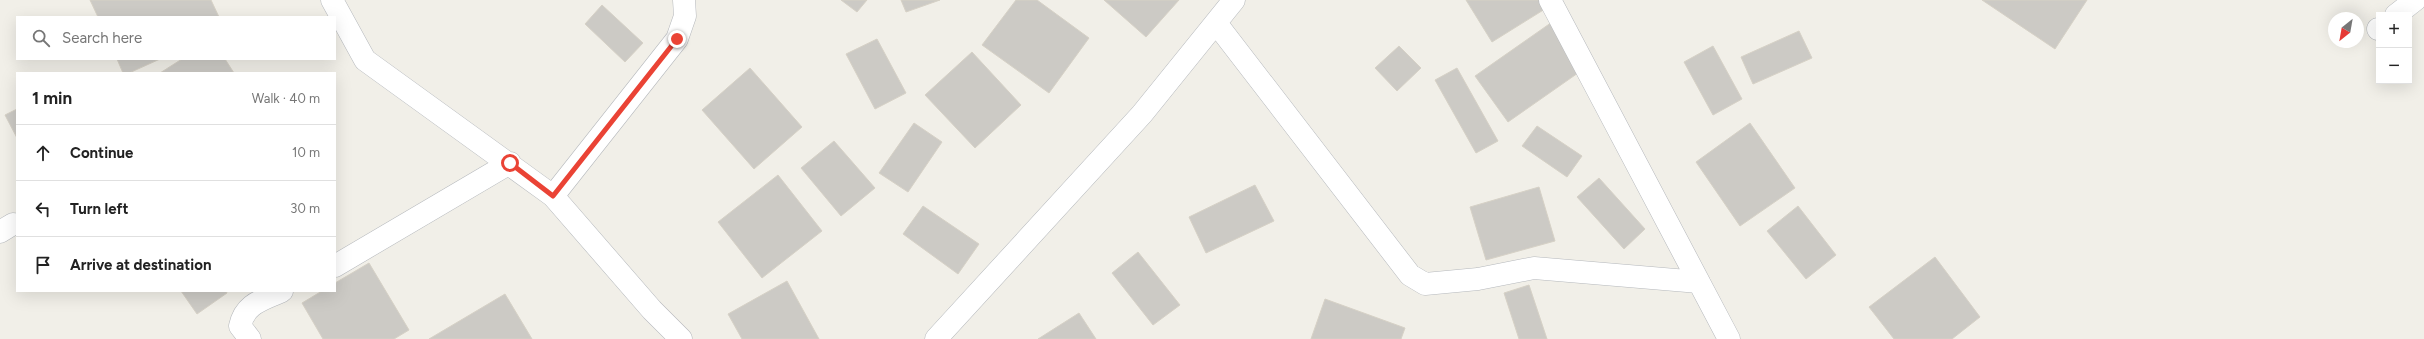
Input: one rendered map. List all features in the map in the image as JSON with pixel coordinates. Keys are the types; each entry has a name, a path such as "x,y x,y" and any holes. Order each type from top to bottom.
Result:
{"street":[{"path":"332,0 365,60 510,163 553,196 652,310 681,339"},
{"path":"553,196 677,39 685,16 684,0"},
{"path":"936,339 1142,114 1234,0"},
{"path":"1550,0 1729,339"},
{"path":"2400,12 2415,0"},
{"path":"1216,23 1410,275 1426,284 1478,278 1534,268 1699,282"},
{"path":"336,265 510,163"},
{"path":"250,339 240,326 243,314 251,306 280,292"}],"building":[{"path":"90,0 211,0 219,16 98,16"},
{"path":"841,0 867,0 857,12"},
{"path":"901,0 940,0 906,12"},
{"path":"1016,0 1037,0 1089,38 1049,93 982,45"},
{"path":"1104,0 1179,0 1146,37"},
{"path":"1466,0 1539,0 1545,9 1492,42"},
{"path":"1982,0 2087,0 2055,49"},
{"path":"602,5 643,43 625,62 585,24"},
{"path":"1555,20 1588,66 1508,122 1475,76"},
{"path":"1799,31 1812,58 1753,84 1741,57"},
{"path":"877,39 906,93 875,109 846,54"},
{"path":"1399,46 1421,68 1397,91 1375,68"},
{"path":"1713,46 1742,99 1713,115 1684,62"},
{"path":"972,52 1021,105 975,148 925,95"},
{"path":"117,60 158,60 131,72 123,72"},
{"path":"180,60 226,60 233,72 162,72"},
{"path":"750,68 802,127 754,169 702,110"},
{"path":"1457,68 1498,141 1476,153 1435,80"},
{"path":"16,110 16,136 5,115"},
{"path":"914,123 942,142 908,192 879,173"},
{"path":"1750,123 1795,188 1740,226 1696,162"},
{"path":"1537,126 1582,156 1567,177 1522,146"},
{"path":"834,141 875,188 841,216 801,168"},
{"path":"778,175 822,231 762,278 718,222"},
{"path":"1599,178 1645,229 1624,249 1577,197"},
{"path":"1255,185 1274,221 1206,253 1189,217"},
{"path":"1539,187 1555,241 1486,260 1470,207"},
{"path":"923,206 979,244 958,274 903,234"},
{"path":"1798,206 1836,255 1806,279 1767,231"},
{"path":"1138,252 1180,305 1153,325 1112,273"},
{"path":"1935,257 1980,317 1952,339 1894,339 1869,307"},
{"path":"369,263 409,330 394,339 323,339 302,303 320,292 336,292 336,282"},
{"path":"787,281 819,339 742,339 728,314"},
{"path":"1529,285 1547,339 1519,339 1504,293"},
{"path":"182,292 226,292 227,293 197,314"},
{"path":"505,294 532,339 429,339"},
{"path":"1325,299 1405,328 1401,339 1311,339"},
{"path":"1079,313 1096,339 1038,339"}],"route":[{"path":"510,163 553,196 677,39"}]}
